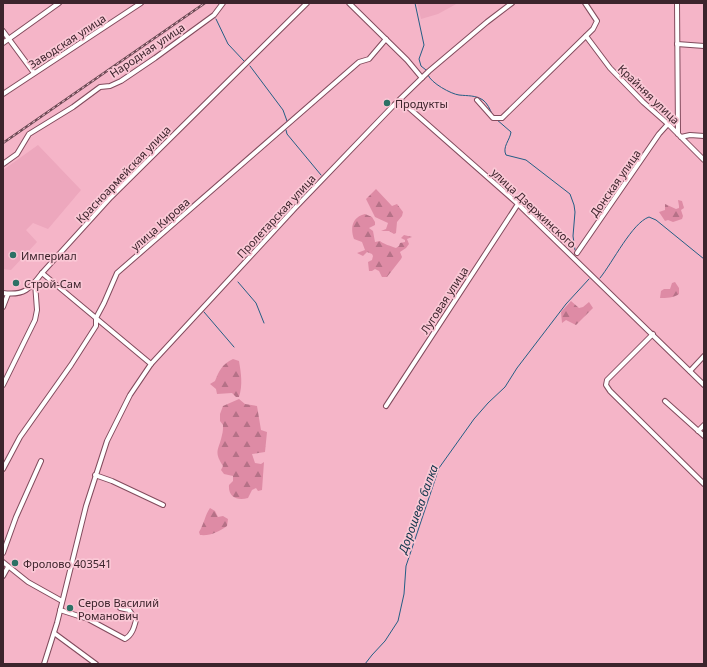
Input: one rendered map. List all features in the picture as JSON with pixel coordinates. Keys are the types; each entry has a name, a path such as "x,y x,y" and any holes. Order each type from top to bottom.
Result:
{"street":[{"path":"3,43 59,3"},
{"name":"Заводская улица","path":"3,94 141,3"},
{"name":"Народная улица","path":"3,164 17,154 29,134 73,107 100,87 110,86 121,81 155,58 214,15 222,3"},
{"name":"Красноармейская улица","path":"8,294 22,292 32,286 111,197 307,3"},
{"path":"349,3 412,65 422,78"},
{"name":"Пролетарская улица","path":"44,664 54,633 86,506 107,441 130,395 151,364 291,213 422,78 487,22 512,3"},
{"path":"477,100 495,118 502,118 586,36 597,21 585,3"},
{"path":"677,3 680,136 704,136"},
{"path":"3,31 34,73"},
{"name":"Крайняя улица","path":"586,36 610,68 643,102 668,124 704,160"},
{"name":"улица Кирова","path":"3,469 20,436 71,365 96,326 96,318 117,273 359,62 369,59 386,39"},
{"path":"677,44 704,46"},
{"name":"улица Дзержинского","path":"400,100 518,204 704,385"},
{"name":"Донская улица","path":"577,253 659,134 668,124"},
{"name":"Луговая улица","path":"386,406 518,204"},
{"path":"42,273 151,364"},
{"path":"3,385 35,320 37,310 35,282"},
{"path":"3,293 8,294 3,307"},
{"path":"652,334 607,380 606,385 610,392 704,484"},
{"path":"690,371 704,356"},
{"path":"665,401 704,436"},
{"path":"698,431 704,425"},
{"path":"3,553 16,517 41,461"},
{"path":"95,475 112,481 163,505"},
{"path":"3,562 28,582 62,601"},
{"path":"3,576 8,567"},
{"path":"60,610 88,619 125,639 128,638 133,631 136,620 134,615 129,610 120,608"},
{"path":"54,633 96,664"}],"shaded area":[{"path":"417,3 458,3 438,14 421,19"},
{"path":"38,145 81,190 48,229 33,223 26,230 37,242 11,270 3,269 3,170"}],"green space":[{"path":"376,189 392,206 397,204 403,212 402,216 397,222 396,233 394,234 389,231 381,231 386,229 388,223 375,217 366,199"},
{"path":"678,200 682,201 684,208 681,210 683,216 682,219 673,222 668,220 665,221 659,212 665,210 665,204 676,209 679,208"},
{"path":"365,214 372,217 375,222 375,225 369,228 373,231 375,242 380,241 396,248 400,243 405,242 405,240 401,238 404,235 412,237 407,239 409,244 400,252 402,257 401,259 387,277 382,277 379,271 375,269 369,271 368,262 372,260 372,254 367,252 363,256 357,253 365,250 362,242 354,239 352,227 357,218"},
{"path":"675,282 679,288 679,294 672,297 660,298 661,291 664,289 670,289 672,283"},
{"path":"571,301 579,308 583,307 589,302 593,308 576,325 566,320 562,323 561,312"},
{"path":"233,359 239,361 240,366 241,384 239,397 236,397 232,393 217,394 216,389 210,384 215,381 224,366"},
{"path":"239,399 245,404 257,406 261,430 267,432 265,452 252,454 255,463 261,464 264,462 262,490 258,491 256,488 252,490 248,498 244,499 234,497 230,493 229,485 233,481 233,476 224,474 221,470 223,466 217,454 223,431 223,425 220,421 220,414 223,406"},
{"path":"210,508 215,511 218,517 223,516 228,519 227,526 208,535 200,535 199,532"}],"waterway":[{"name":"Дорошева балка","path":"415,3 424,45 419,59 421,66 426,70"},
{"path":"216,19 228,44 244,61"},
{"path":"250,66 283,110 287,121"},
{"name":"Дорошева балка","path":"428,75 437,85 451,93 480,98 486,103 492,114"},
{"name":"Дорошева балка","path":"496,119 511,132 505,149 506,155 526,160 570,194 575,212 573,236 575,250"},
{"path":"286,130 287,134 321,175"},
{"path":"600,278 629,235 636,227 649,217 656,220 704,259"},
{"name":"Дорошева балка","path":"365,664 385,641 398,621 404,594 406,566 439,468 474,419 505,387 517,368 566,304 589,279"},
{"path":"238,282 256,303 264,323"},
{"path":"204,312 234,347"}],"railway":[{"path":"3,143 205,3"}],"place":[{"name":"Продукты","path":"387,103"},
{"name":"Империал","path":"13,255"},
{"name":"Строй-Сам","path":"16,283"},
{"name":"Фролово 403541","path":"15,563"},
{"name":"Серов Василий Романович","path":"70,608"}]}
